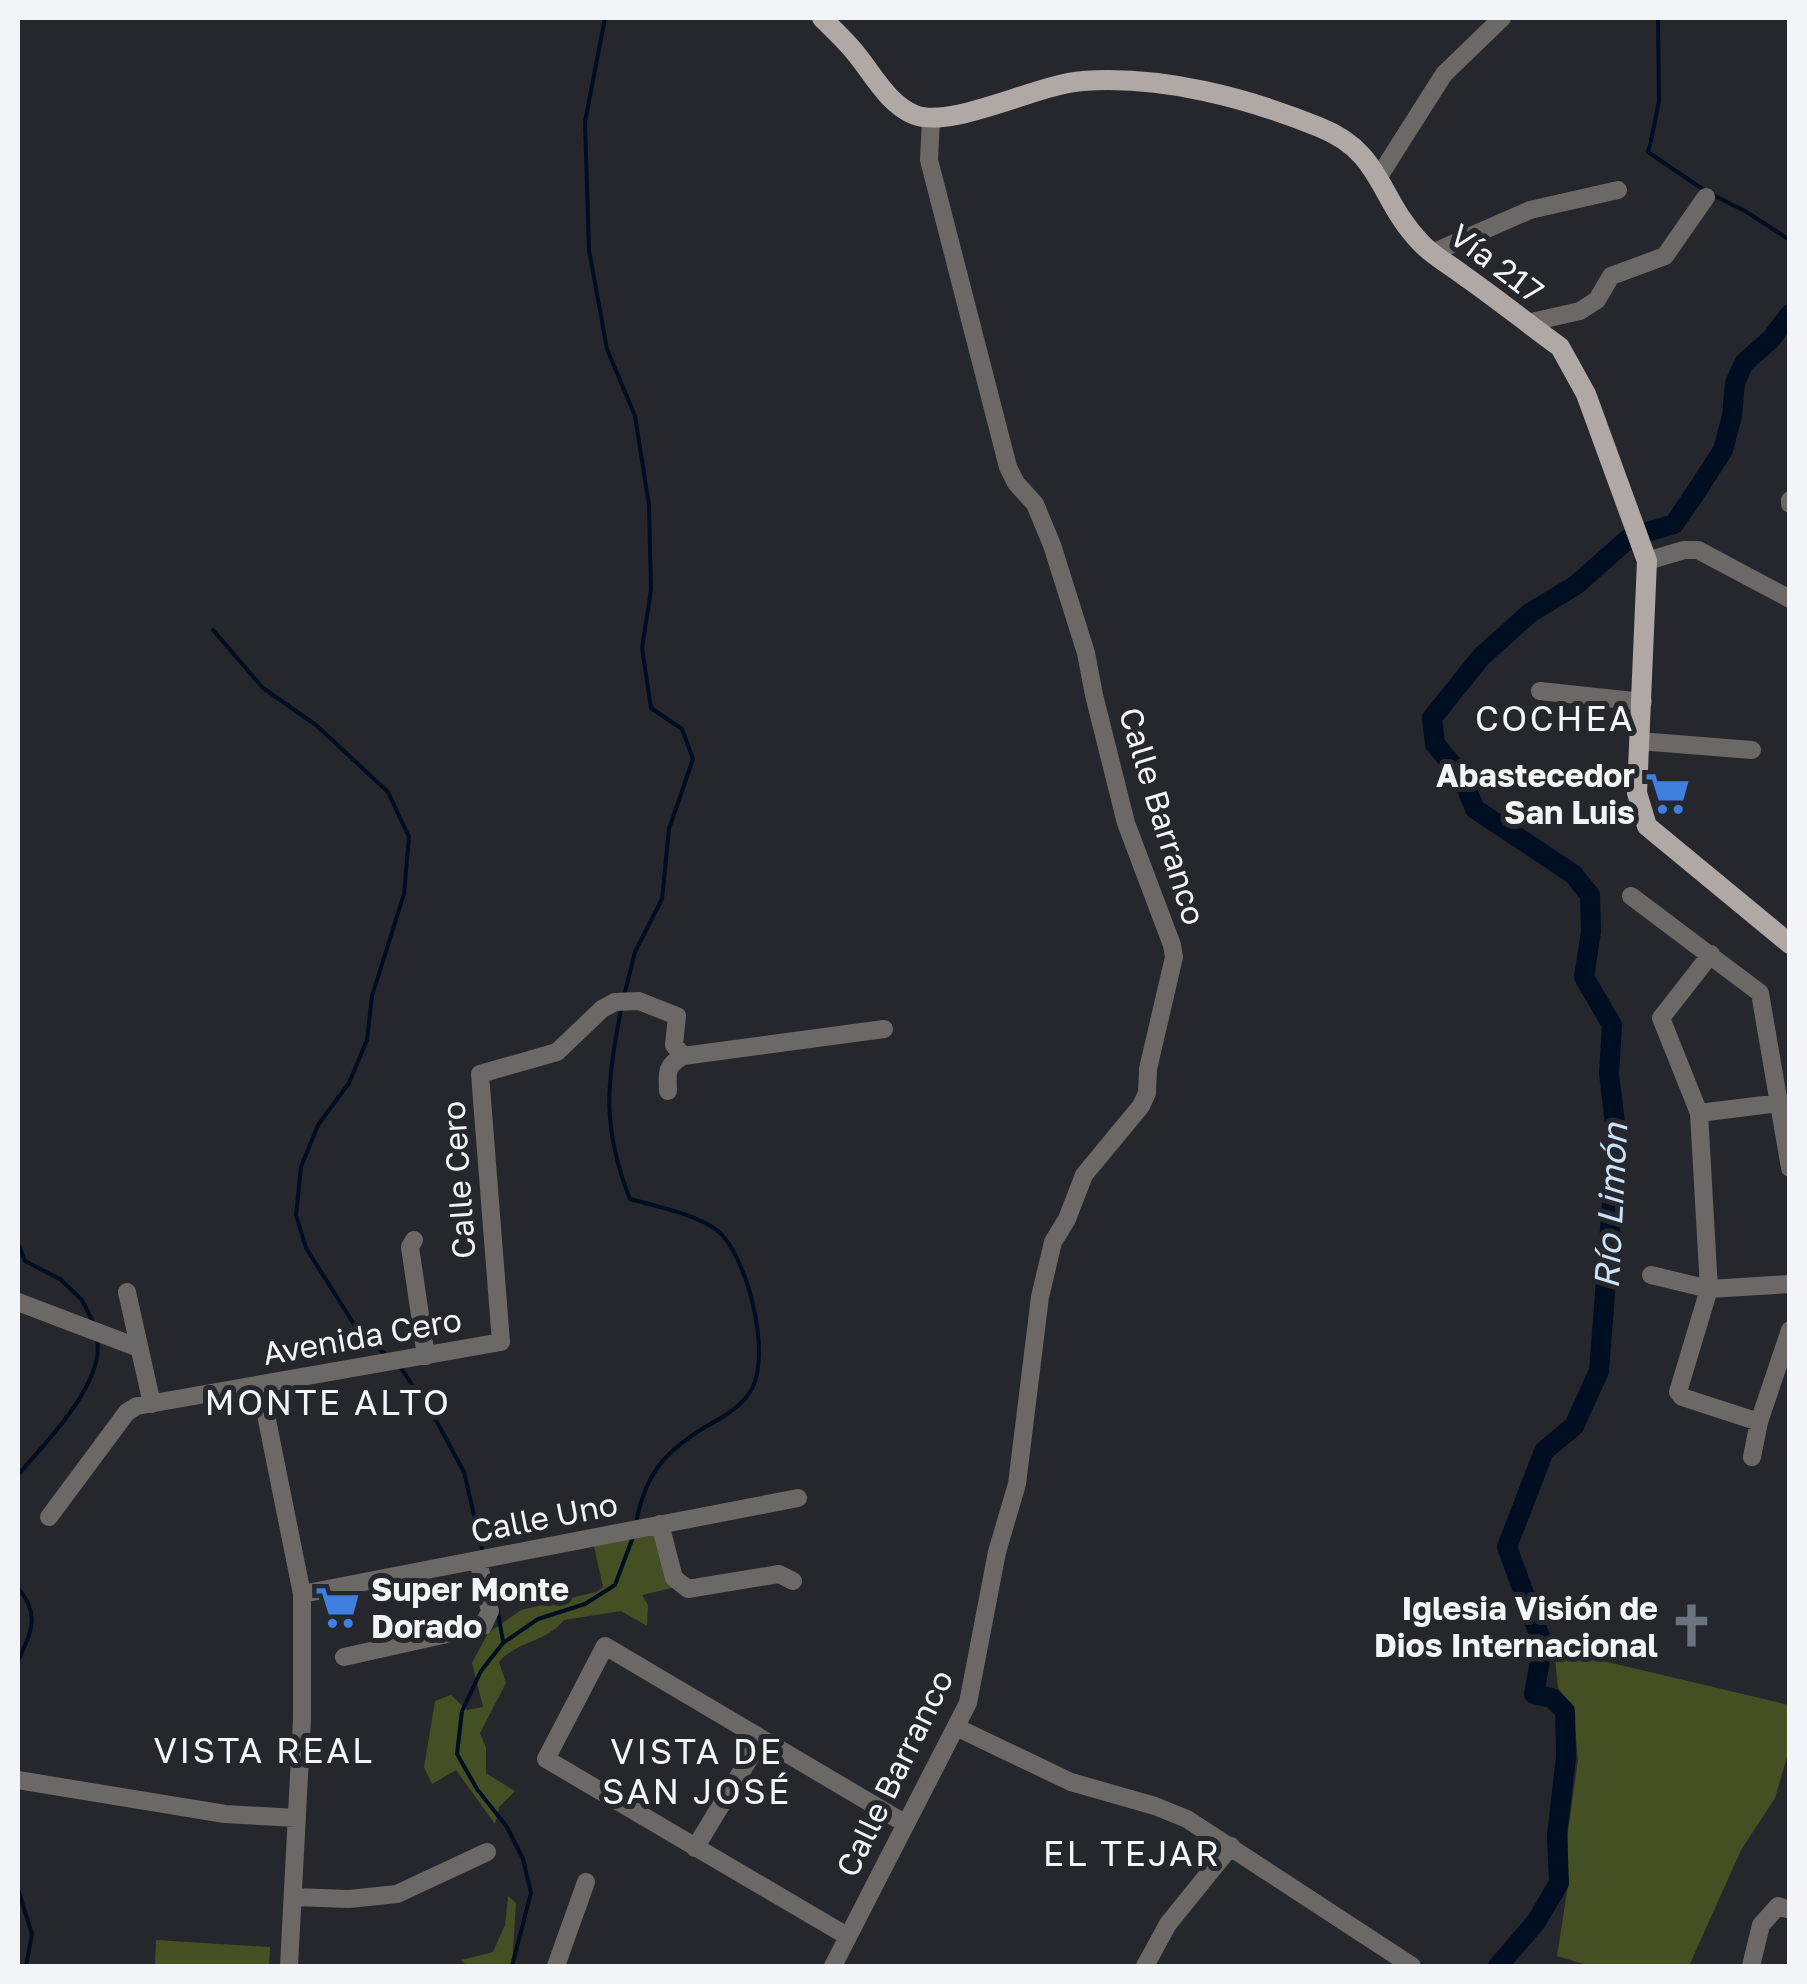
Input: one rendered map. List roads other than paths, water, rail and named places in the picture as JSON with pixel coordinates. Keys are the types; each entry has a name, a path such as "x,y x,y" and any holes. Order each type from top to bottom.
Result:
{"main road":[{"path":"822,18 902,108 931,119"},
{"name":"Vía 217","path":"931,119 963,113 1045,86 1085,80 1205,90 1324,128 1352,144 1380,176 1383,190 1398,216 1432,253 1560,347 1574,368 1647,561 1637,792 1648,826 1790,944"}],"street":[{"path":"1380,176 1444,74 1502,18"},
{"name":"Calle Barranco","path":"833,1966 968,1703 997,1552 1017,1484 1040,1297 1054,1242 1084,1175 1141,1106 1147,1093 1148,1069 1174,957 1164,916 1126,822 1086,653 1064,582 1036,504 1016,483 1008,466 930,160 931,119"},
{"path":"1432,253 1530,210 1618,190"},
{"path":"1527,323 1580,311 1597,300 1612,276 1665,256 1706,197"},
{"path":"1647,561 1698,550 1790,599"},
{"path":"1540,691 1643,702"},
{"path":"1639,741 1752,750"},
{"path":"1631,896 1760,992 1790,1168"},
{"path":"1711,954 1662,1018 1698,1114 1709,1289 1678,1392 1682,1397 1759,1422"},
{"name":"Calle Cero","path":"501,1342 480,1074 557,1052 602,1009 623,1000 639,1001 677,1016 674,1045 683,1056"},
{"path":"668,1091 668,1069 683,1056 884,1028"},
{"path":"1698,1114 1780,1103"},
{"path":"414,1240 410,1247 426,1356"},
{"path":"1650,1275 1709,1289 1790,1284"},
{"path":"127,1292 152,1404"},
{"path":"18,1302 139,1348"},
{"path":"1752,1457 1759,1422 1790,1330"},
{"name":"Avenida Cero","path":"49,1517 128,1412 137,1406 501,1342"},
{"path":"260,1386 302,1594 302,1719 289,1966"},
{"name":"Calle Uno","path":"302,1594 798,1498"},
{"path":"660,1524 674,1578 688,1589 779,1574 793,1582"},
{"path":"344,1657 483,1626 490,1611 478,1560"},
{"path":"846,1936 546,1759 604,1646 906,1824"},
{"path":"956,1726 1071,1782 1187,1819 1412,1966"},
{"path":"695,1848 760,1741"},
{"path":"18,1780 225,1814 296,1818"},
{"path":"1145,1966 1168,1924 1231,1846"},
{"path":"294,1897 348,1899 397,1894 488,1852"},
{"path":"556,1966 586,1882"},
{"path":"1752,1966 1761,1925 1778,1906 1790,1910"}],"waterway":[{"path":"605,18 585,122 589,250 607,349 635,416 649,505 651,590 642,648 651,708 682,729 693,759 669,829 662,899 635,952 624,996"},
{"path":"1651,141 1659,101 1658,18"},
{"path":"1650,145 1648,152 1704,190"},
{"path":"1713,195 1790,240"},
{"name":"Río Limón","path":"1644,533 1674,524 1694,495 1723,450 1735,383 1744,363 1771,339 1790,314"},
{"name":"Río Limón","path":"1498,1966 1536,1922 1559,1883 1557,1835 1566,1757 1565,1711 1552,1698 1534,1694 1543,1645 1507,1547 1544,1451 1574,1426 1599,1371 1617,1139 1609,1074 1612,1025 1584,977 1591,932 1590,895 1573,874 1475,809 1461,775 1435,744 1432,718 1481,657 1530,613 1576,585 1628,539"},
{"path":"213,630 263,688 316,725 388,792 409,837 404,894 372,996 367,1040 349,1083 318,1125 301,1167 296,1215 306,1248 357,1329 386,1355"},
{"path":"621,1010 609,1106 615,1150 630,1199 693,1217 723,1236 742,1268 749,1290 759,1360 748,1395 734,1409 690,1437 658,1467 645,1491 636,1523"},
{"path":"18,1243 25,1261 60,1279 82,1300 93,1322"},
{"path":"18,1475 82,1394 92,1375 97,1340"},
{"path":"401,1368 464,1472 483,1553"},
{"path":"512,1966 531,1893 523,1859 507,1827 477,1789 457,1754 462,1711 481,1671 503,1643 538,1619 585,1604 615,1585 633,1537"},
{"path":"18,1588 32,1615 30,1632 18,1661"},
{"path":"494,1591 503,1641"},
{"path":"18,1889 32,1934 26,1966"}],"place":[{"name":"Abastecedor San Luis","path":"1668,793"},
{"name":"Super Monte Dorado","path":"338,1607"},
{"name":"Iglesia Visión de Dios Internacional","path":"1691,1626"}],"district":[{"name":"COCHEA","path":"1555,718"},
{"name":"MONTE ALTO","path":"328,1402"},
{"name":"VISTA REAL","path":"264,1750"},
{"name":"VISTA DE SAN JOSÉ","path":"697,1771"},
{"name":"EL TEJAR","path":"1132,1853"}]}
